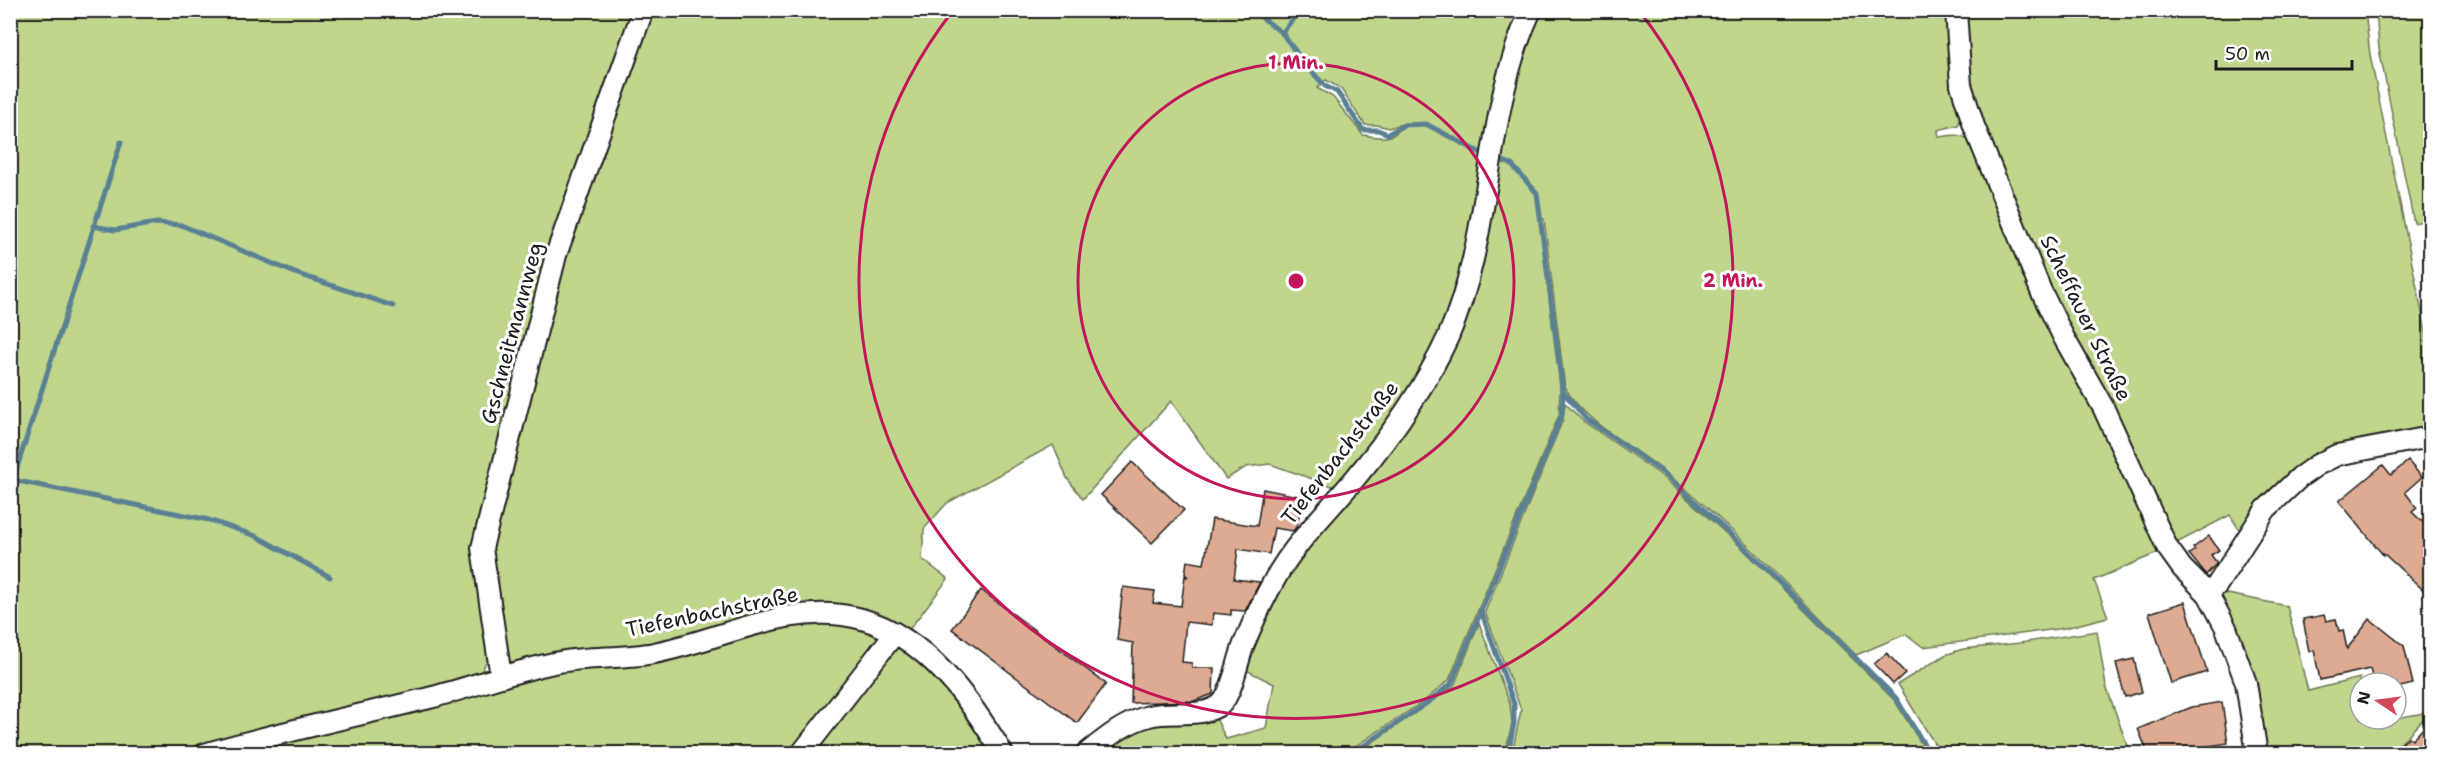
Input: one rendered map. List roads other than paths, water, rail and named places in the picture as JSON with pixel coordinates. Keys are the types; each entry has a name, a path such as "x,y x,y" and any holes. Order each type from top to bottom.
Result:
{"street":[{"name":"Gschneitmannweg","path":"501,677 482,548 556,255 644,10"},
{"name":"Tiefenbachstraße","path":"1086,753 1124,725 1151,716 1211,710 1223,703 1245,643 1276,576 1294,550 1393,430 1421,386 1447,338 1465,294 1477,248 1505,94 1518,44 1532,10"},
{"name":"Scheffauer Straße","path":"1956,10 1960,73 1974,126 2041,291 2064,338 2103,407 2167,547 2182,568 2208,594 2226,628 2246,683 2257,753"},
{"path":"2208,594 2217,585 2266,510 2300,477 2337,455 2430,437"},
{"name":"Tiefenbachstraße","path":"204,753 440,695 560,662 654,653 795,615 833,614 862,620 895,633 920,650 980,715 1003,753"},
{"path":"801,753 895,633"}],"waterway":[{"path":"1252,10 1282,33 1304,63 1325,86 1337,92 1363,130 1378,130 1388,134 1404,125 1426,124 1477,151 1511,164 1537,193 1563,392 1562,415 1451,684 1427,703 1351,754"},
{"path":"1282,33 1300,10"},
{"path":"10,511 13,480 121,142"},
{"path":"93,226 115,230 157,223 181,225 295,273 393,306"},
{"path":"1564,393 1586,419 1665,474 1742,545 1896,698 1930,754"},
{"path":"13,480 209,520 256,536 330,577"},
{"path":"1481,611 1514,704 1514,723 1508,754"}]}
